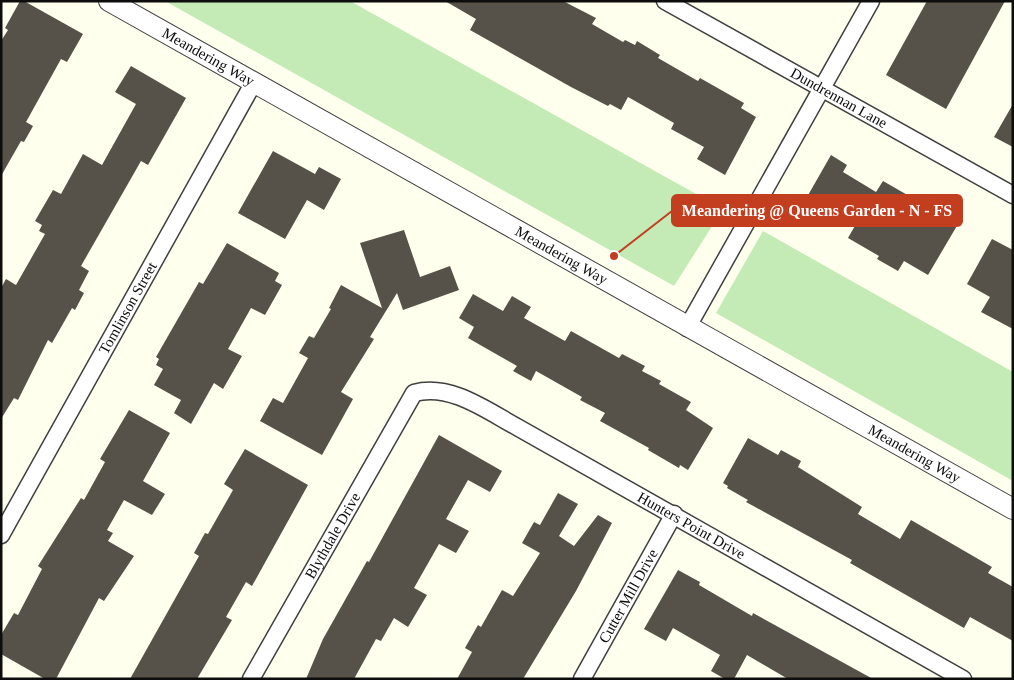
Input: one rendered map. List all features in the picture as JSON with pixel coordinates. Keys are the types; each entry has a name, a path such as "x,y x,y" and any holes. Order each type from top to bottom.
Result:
{"street":[{"name":"Meandering Way","path":"109,1 687,328 1013,509"},
{"name":"Dundrennan Lane","path":"666,1 1013,195"},
{"path":"687,328 871,1"},
{"name":"Tomlinson Street","path":"1,535 254,82"},
{"name":"Hunters Point Drive","path":"414,393 428,389 462,398 674,514 964,679"},
{"name":"Blythdale Drive","path":"251,679 414,393"},
{"name":"Cutter Mill Drive","path":"582,679 674,514"}],"green space":[{"path":"165,1 350,1 723,209 674,286"},
{"path":"763,231 1013,372 1013,481 716,313"}],"building":[{"path":"20,1 24,1 83,34 67,62 61,59 26,122 33,126 24,142 21,141 1,176 1,41 8,30 5,28"},
{"path":"445,1 563,1 596,18 592,24 623,42 625,40 635,45 637,41 660,55 658,58 698,81 700,78 744,103 741,108 756,117 725,175 697,159 704,147 671,129 674,123 628,97 621,110 610,104 608,106 571,87 470,30 476,19"},
{"path":"927,1 1005,1 946,109 886,75"},
{"path":"131,66 186,98 148,165 141,161 81,266 89,271 79,290 84,293 75,310 72,308 52,343 48,340 18,400 14,398 1,419 1,288 6,279 16,285 45,234 39,231 42,225 35,221 53,190 61,194 83,154 102,165 136,104 115,92"},
{"path":"1013,104 1013,147 994,137"},
{"path":"273,151 315,174 319,167 341,179 324,210 307,200 285,239 238,213"},
{"path":"831,155 847,165 843,172 876,192 883,181 958,224 928,275 904,261 898,271 877,259 879,256 848,238 860,217 833,202 821,224 799,211"},
{"path":"404,230 420,277 450,266 459,290 403,310 397,293 370,337 374,339 341,392 353,399 322,455 260,421 273,398 283,403 308,358 299,353 309,336 314,338 331,309 329,308 341,285 382,308 360,243"},
{"path":"992,239 1013,250 1013,329 981,312 990,297 967,284"},
{"path":"227,243 279,273 275,281 282,285 265,315 251,308 228,349 242,356 223,389 214,383 191,424 174,413 181,400 154,385 163,369 156,365 159,359 156,357 199,282 203,284"},
{"path":"473,294 503,311 512,296 531,307 524,318 565,341 571,331 619,358 622,354 624,355 645,366 642,371 661,381 659,384 691,402 686,410 713,428 688,470 680,465 679,468 648,450 649,448 600,421 605,413 580,400 582,397 536,371 531,381 513,371 517,366 468,338 474,327 459,318"},
{"path":"129,410 170,433 143,481 165,494 152,515 124,500 107,530 113,533 108,541 134,556 104,601 99,598 56,679 45,679 1,654 1,635 14,613 18,615 42,569 38,566 81,498 84,500 105,462 100,459"},
{"path":"439,435 502,471 490,492 468,480 446,519 469,531 456,553 439,544 414,588 427,595 408,627 394,618 381,641 376,639 354,679 306,679 323,639 367,561 369,562"},
{"path":"748,438 778,455 781,450 801,461 798,467 862,507 858,514 900,539 911,520 992,567 988,573 1013,587 1013,641 970,617 964,628 850,563 852,560 746,502 748,500 727,488 728,486 723,483"},
{"path":"245,449 308,485 252,586 246,582 226,617 232,620 197,679 130,679 199,556 194,553 205,533 208,534 233,490 224,484"},
{"path":"558,493 578,504 559,536 574,546 598,515 612,523 576,591 523,679 457,679 472,652 465,648 478,625 481,627 502,590 513,596 540,553 522,543 534,522 540,525"},
{"path":"678,570 700,582 699,585 752,616 753,613 873,679 788,679 747,655 734,679 725,679 711,671 720,655 673,628 666,641 644,629"}],"place":[{"name":"Meandering @ Queens Garden - N - FS","path":"614,256"}]}
